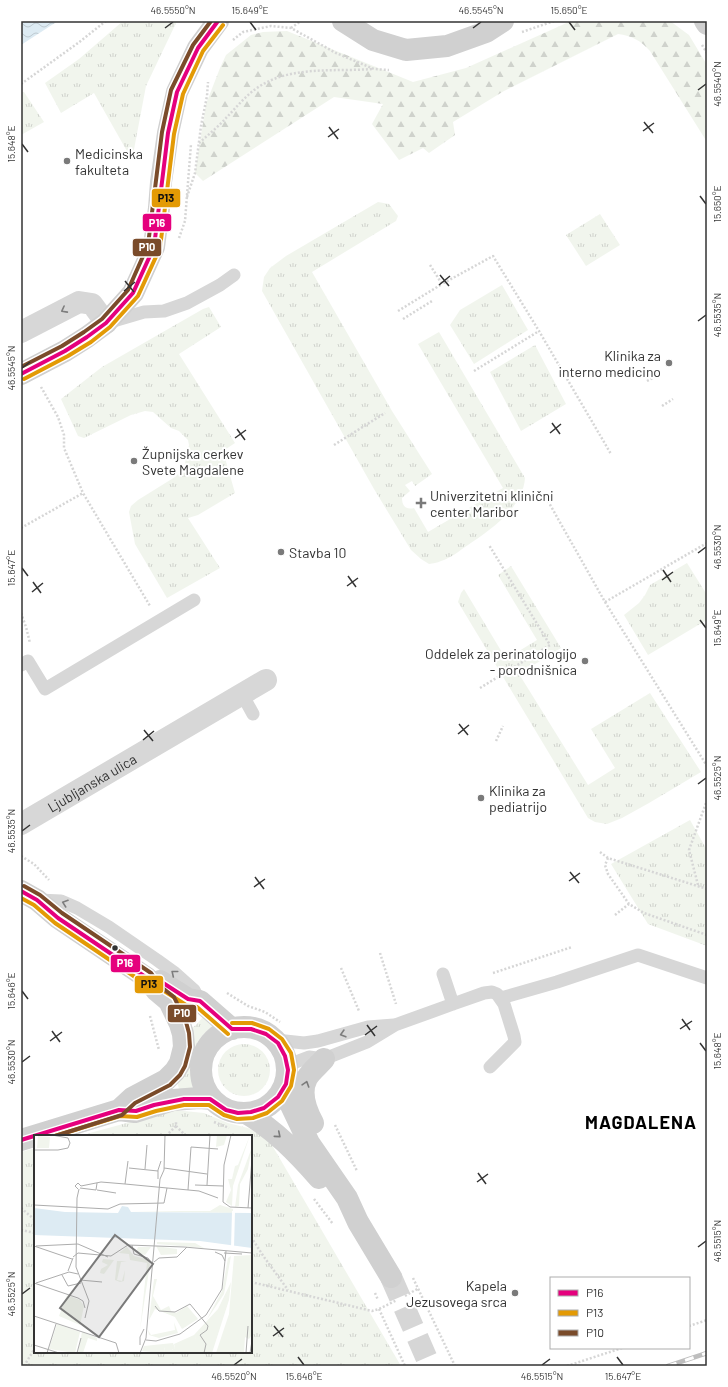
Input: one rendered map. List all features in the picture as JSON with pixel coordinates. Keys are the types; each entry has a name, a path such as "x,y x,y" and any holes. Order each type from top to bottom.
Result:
{"street":[{"path":"21,374 65,351 106,323 133,293 154,247 168,133 177,92 198,48 218,21"},
{"path":"343,21 372,40 406,50 447,46 486,32 503,21"},
{"path":"21,332 79,302 92,304 106,323"},
{"name":"Ljubljanska ulica","path":"23,819 266,680"},
{"path":"29,896 58,918 147,978 156,990 169,1000 175,1010 183,1034 184,1047 180,1063 175,1071 166,1080 132,1098 119,1110"},
{"path":"147,978 160,981 188,999 200,1001 232,1029"},
{"path":"248,1027 266,1033 279,1032 281,1047 288,1065 288,1074 284,1087 279,1096 271,1104 255,1112 246,1113 228,1111 212,1099 203,1085 201,1068 203,1056 212,1042 220,1034 232,1029 248,1027"},
{"path":"324,1059 307,1078 303,1093 305,1103 309,1115 349,1188 358,1222"},
{"path":"284,1087 291,1106 309,1143 347,1198 358,1222 391,1277"},
{"path":"37,1135 119,1110 135,1112 173,1100 199,1098 212,1099"},
{"path":"246,1113 260,1121 281,1137 319,1178 337,1202 358,1222"},
{"path":"21,1140 34,1136"}],"lane":[{"path":"106,323 144,312 164,311 187,302 220,285 234,275"},
{"path":"25,663 44,689 194,600"},
{"path":"242,694 253,714"},
{"path":"29,896 61,901 92,917 157,960 194,990 200,1001"},
{"path":"501,998 557,982 638,955 707,978"},
{"path":"443,974 453,1004"},
{"path":"288,1065 309,1057 324,1059 367,1042 396,1025 453,1004 492,992 501,998 504,1004 515,1042 490,1067"},
{"path":"279,1032 304,1042 318,1041 368,1027 396,1025"}],"path":[{"path":"21,84 106,21"},
{"path":"232,41 243,32 272,26 291,28 302,21"},
{"path":"199,143 246,97 257,88 271,80 302,72 374,69"},
{"path":"191,142 186,202 195,173 207,96 207,80 204,85"},
{"path":"398,312 442,284 492,256 539,331 611,454"},
{"path":"430,266 442,284"},
{"path":"403,319 432,301"},
{"path":"474,371 539,331"},
{"path":"647,381 658,375"},
{"path":"41,387 58,417 64,435 64,448 83,493 159,621"},
{"path":"662,406 673,400"},
{"path":"334,445 385,413"},
{"path":"21,528 83,493"},
{"path":"544,494 605,602 707,766"},
{"path":"605,602 707,543"},
{"path":"480,688 550,645 489,544"},
{"path":"21,613 31,647 25,663"},
{"path":"496,741 503,726"},
{"path":"698,885 689,850 706,802"},
{"path":"600,852 608,858 707,888"},
{"path":"21,856 34,864 50,880"},
{"path":"608,858 605,865 608,874 629,904 644,913 707,935"},
{"path":"615,914 629,904"},
{"path":"489,975 572,947"},
{"path":"380,953 396,1004"},
{"path":"341,968 361,1015"},
{"path":"224,991 248,1006 265,1012 279,1032"},
{"path":"148,1011 160,1053"},
{"path":"176,1120 176,1126 185,1135"},
{"path":"167,1135 176,1126"},
{"path":"310,1194 336,1229"},
{"path":"21,1208 34,1219"},
{"path":"21,1230 34,1233"},
{"path":"252,1239 288,1290"},
{"path":"252,1282 372,1311 379,1309 405,1366"},
{"path":"419,1288 455,1366"},
{"path":"374,1293 378,1300"},
{"path":"690,1326 707,1320"},
{"path":"567,1366 619,1349"},
{"path":"24,1366 34,1350"}],"green space":[{"path":"123,21 177,21 146,86 132,160 94,93 61,113 45,83 79,59"},
{"path":"571,21 670,21 689,35 707,65 707,142 650,51 636,39 618,34 504,91 453,122 455,135 429,153 423,148 399,160 372,124 383,104 334,97 203,181 195,173 206,104 220,68 226,55 251,35 263,32 287,31 413,82 466,68"},
{"path":"21,92 24,92 44,122 21,135"},
{"path":"378,202 389,204 398,216 396,221 312,272 392,411 432,474 415,486 412,481 405,485 410,491 402,498 404,505 407,508 414,508 428,532 503,488 418,344 439,332 525,478 523,489 518,499 504,517 477,539 452,556 440,562 429,564 411,550 374,489 262,291 264,277 270,268 286,256"},
{"path":"600,214 620,245 586,266 566,235"},
{"path":"502,285 528,330 474,364 450,325 460,310"},
{"path":"209,307 221,327 179,354 235,443 223,451 235,493 198,515 188,518 220,568 167,598 135,544 129,512 131,506 138,500 175,477 184,468 189,445 188,440 179,431 171,428 153,412 145,411 131,415 84,438 78,436 61,399 102,367"},
{"path":"535,345 566,404 521,431 490,372"},
{"path":"687,563 707,595 707,624 705,621 648,655 624,615 639,603 650,585"},
{"path":"511,566 561,648 519,674 588,785 615,768 591,729 650,693 701,772 622,818 607,824 595,822 588,818 458,602 464,589 506,659 537,640 498,575"},
{"path":"690,820 707,850 707,946 648,924 611,864"},
{"path":"203,1017 214,1025 206,1032 195,1046 191,1061 191,1079 193,1089 180,1092 176,1079 190,1029"},
{"path":"239,1044 249,1044 263,1051 270,1065 270,1075 263,1089 249,1096 239,1096 229,1092 222,1085 218,1075 218,1065 222,1055 229,1048"},
{"path":"174,1110 204,1113 228,1123 248,1128 269,1140 401,1366 21,1366 21,1152 34,1148 34,1353 252,1353 252,1135 83,1135"}],"water":[{"path":"21,21 58,21 21,45"}],"tunnel":[{"path":"391,1277 430,1366"}],"railway":[{"path":"668,1366 707,1353"}],"transit line":[{"name":"P10","path":"21,367 62,346 84,332 102,319 128,290 148,245 162,132 171,90 193,45 211,21"},
{"name":"P16","path":"21,374 65,351 87,337 106,323 133,293 154,247 168,133 177,92 198,48 218,21"},
{"name":"P13","path":"24,379 91,342 110,327 138,296 160,248 174,134 183,94 203,51 223,25"},
{"name":"P10","path":"24,886 40,895 62,913 151,973 160,986 174,997 186,1022 189,1033 190,1047 185,1066 180,1075 170,1085 135,1103 122,1115 58,1135"},
{"name":"P16","path":"21,891 37,900 58,918 147,978 160,981 188,999 200,1001 232,1029"},
{"name":"P13","path":"21,898 34,905 55,923 144,983 158,987 186,1005 197,1007 228,1034"},
{"name":"P13","path":"58,1135 120,1116 137,1117 184,1105 209,1105 224,1115 237,1119 253,1118 267,1113 282,1101 291,1086 294,1070 291,1053 282,1039 269,1029 252,1023 232,1023"},
{"name":"P16","path":"37,1135 119,1110 136,1111 154,1105 184,1099 210,1099 226,1110 238,1113 251,1112 264,1108 278,1097 286,1084 288,1070 285,1056 278,1043 266,1034 251,1029 232,1029"},
{"name":"P16","path":"21,1140 34,1136"}],"place":[{"name":"Medicinska fakulteta","path":"67,161"},
{"name":"Klinika za interno medicino","path":"669,363"},
{"name":"Župnijska cerkev Svete Magdalene","path":"134,461"},
{"name":"Univerzitetni klinični center Maribor","path":"421,503"},
{"name":"Stavba 10","path":"281,552"},
{"name":"Oddelek za perinatologijo - porodnišnica","path":"585,661"},
{"name":"Klinika za pediatrijo","path":"481,798"},
{"name":"Kapela Jezusovega srca","path":"515,1293"}],"district":[{"name":"MAGDALENA","path":"641,1122"}]}
